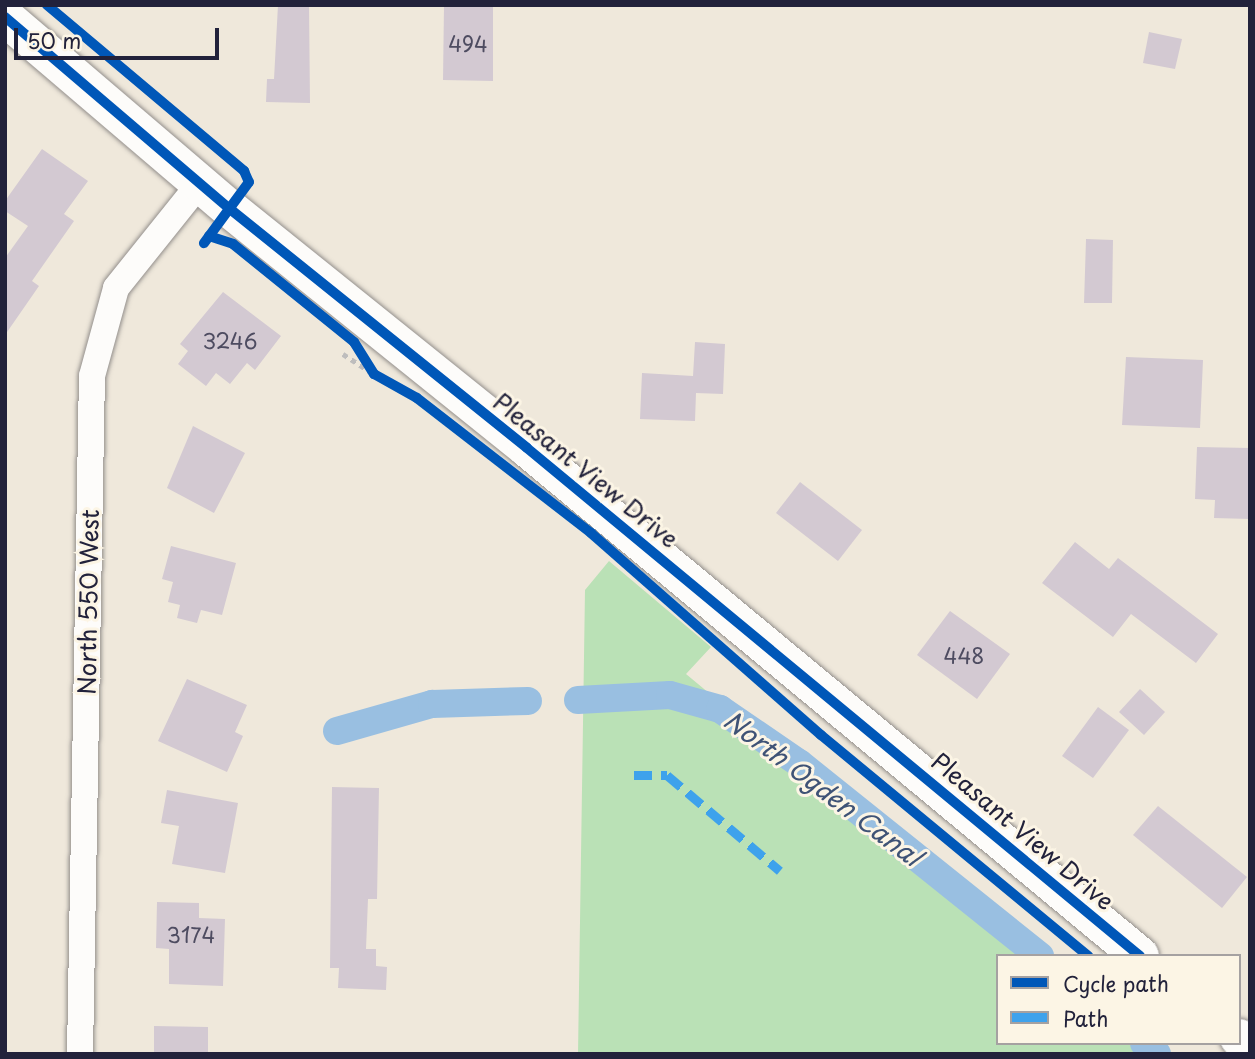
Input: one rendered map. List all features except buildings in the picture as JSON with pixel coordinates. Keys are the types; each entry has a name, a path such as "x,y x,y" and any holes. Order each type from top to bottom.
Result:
{"street":[{"name":"Pleasant View Drive","path":"5,17 200,183 1138,954"},
{"name":"North 550 West","path":"80,1054 92,376 116,288 200,183"}],"path":[{"path":"361,350 380,377"},
{"path":"343,354 380,377"}],"green space":[{"path":"609,561 711,647 686,674 1024,954 996,954 996,1045 1134,1045 1145,1054 578,1054 585,590"}],"waterway":[{"name":"North Ogden Canal","path":"578,700 670,695 720,709 799,763 1038,954"},
{"name":"North Ogden Canal","path":"337,731 432,704 528,701"},
{"name":"North Ogden Canal","path":"1146,1045 1157,1054"}],"marked path":[{"path":"634,775 667,775 780,871"}],"cycle path":[{"path":"47,5 244,171 249,182 204,243"},
{"path":"5,17 230,209 527,448 1138,954"},
{"path":"209,236 233,244 354,342 374,374 417,398 591,533 821,735 1086,954"}]}
